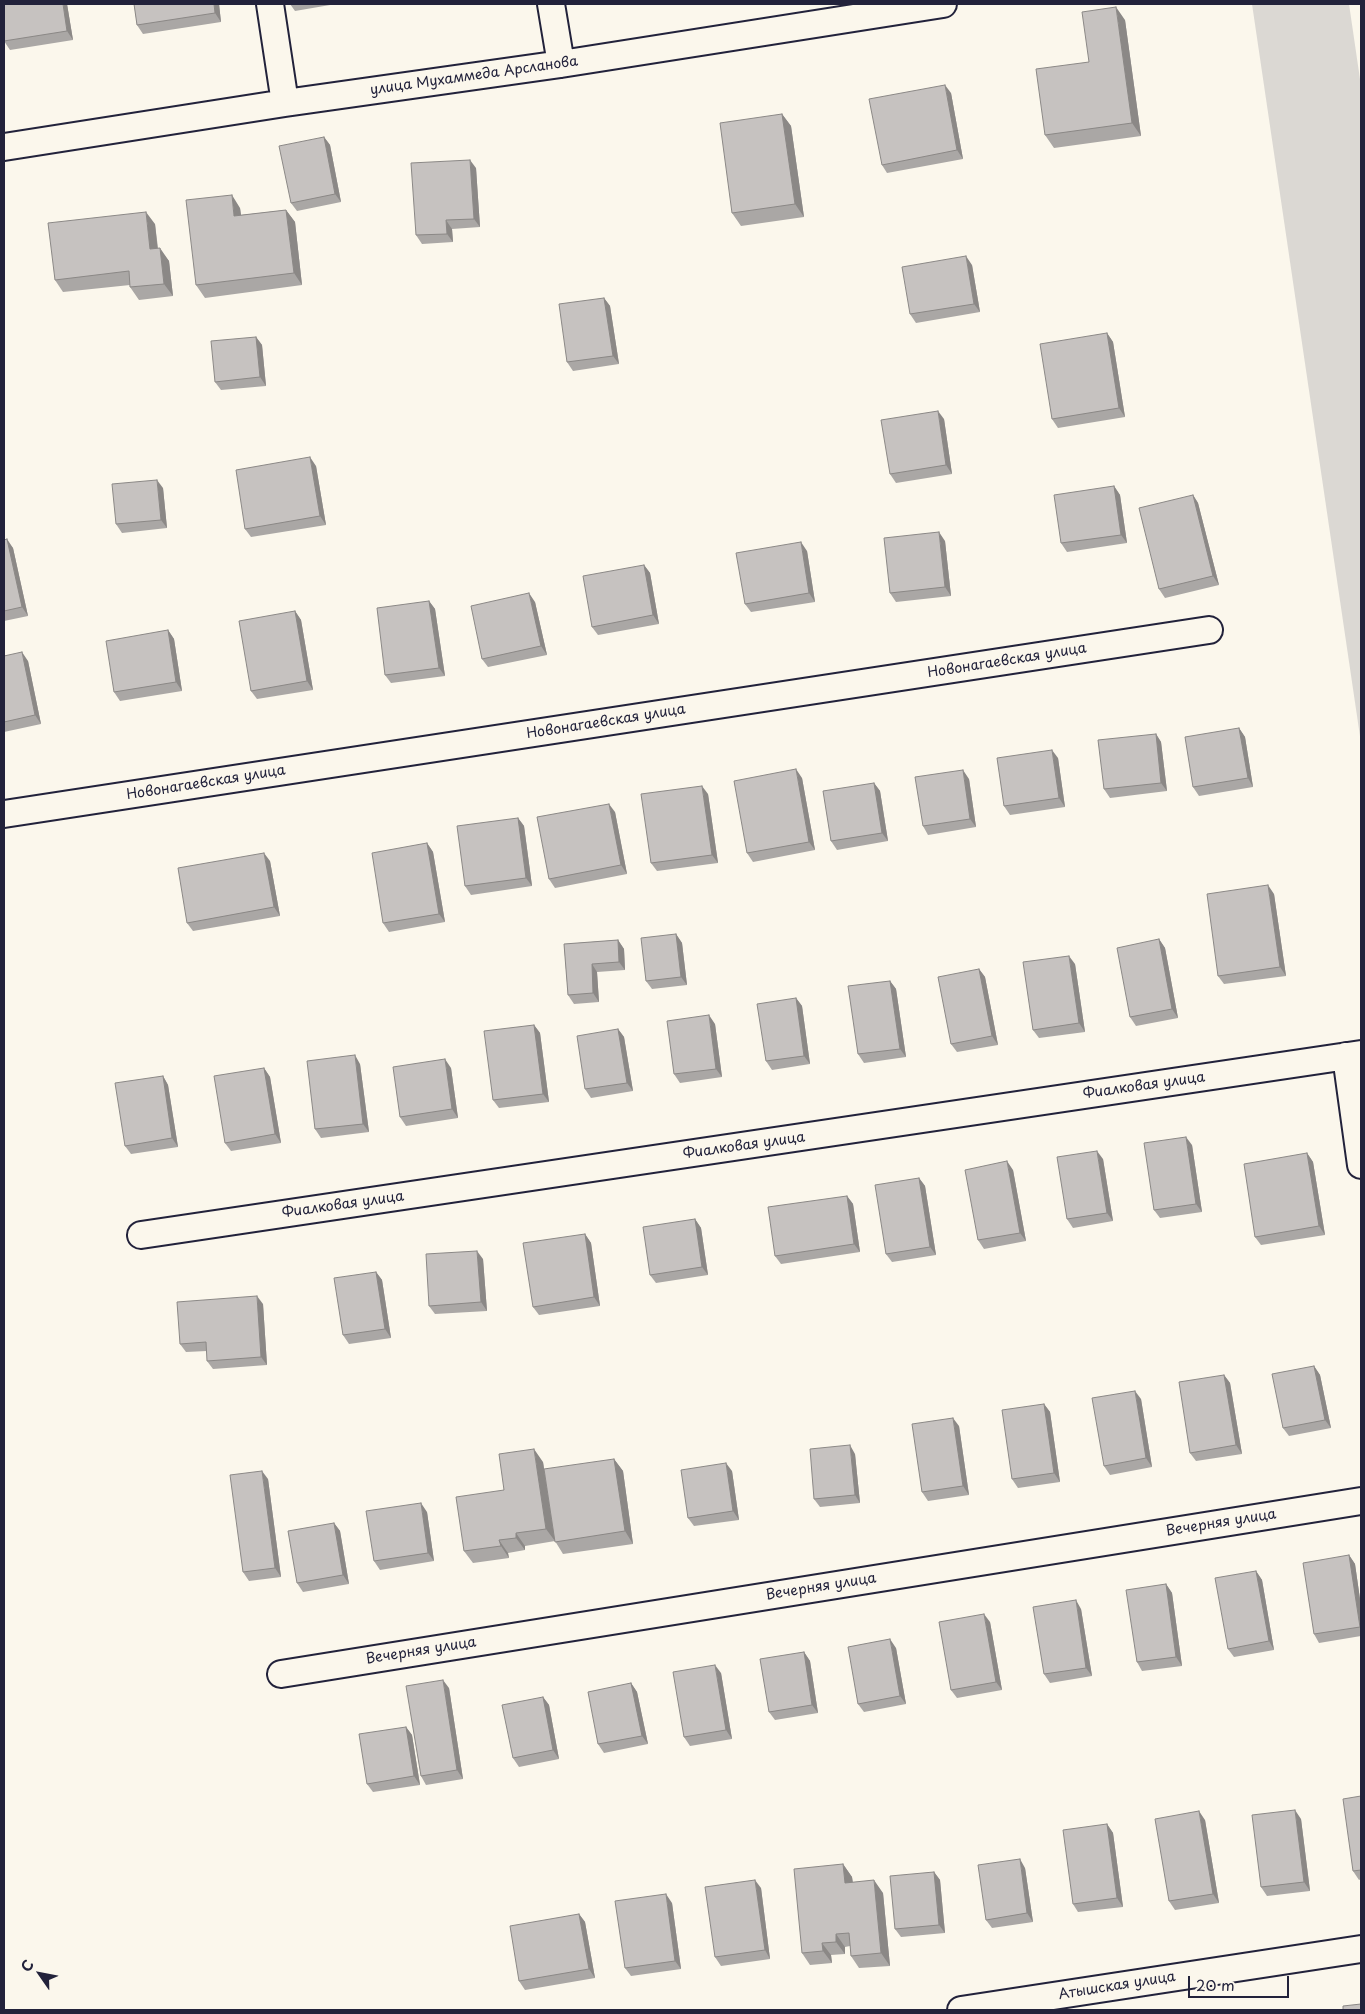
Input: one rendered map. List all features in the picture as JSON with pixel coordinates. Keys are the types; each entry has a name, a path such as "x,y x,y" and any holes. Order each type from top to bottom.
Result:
{"street":[{"path":"270,4 285,103"},
{"path":"551,4 561,64"},
{"name":"улица Мухаммеда Арсланова","path":"4,147 285,103 561,64 837,12 943,4"},
{"name":"Новонагаевская улица","path":"4,814 1209,630"},
{"path":"1354,1055 1361,1166"},
{"name":"Фиалковая улица","path":"141,1235 1354,1055"},
{"name":"Вечерняя улица","path":"281,1674 1361,1501"},
{"name":"Атышская улица","path":"961,2010 1361,1949"}],"shaded area":[{"path":"1252,4 1349,4 1361,86 1361,743"}],"building":[{"path":"4,4 63,4 67,31 4,41"},
{"path":"134,4 214,4 215,13 137,25"},
{"path":"1116,7 1132,123 1045,135 1036,69 1089,62 1082,12"},
{"path":"945,85 957,150 882,165 869,99"},
{"path":"782,114 795,204 732,213 720,123"},
{"path":"324,137 335,194 291,203 279,146"},
{"path":"470,160 474,219 446,220 447,234 416,235 411,163"},
{"path":"232,195 234,216 286,210 294,273 196,285 186,200"},
{"path":"146,212 150,249 160,248 164,284 130,287 129,271 55,280 48,223"},
{"path":"966,256 974,304 910,314 902,267"},
{"path":"604,298 613,356 567,362 559,304"},
{"path":"1107,333 1119,408 1052,419 1040,344"},
{"path":"256,337 260,377 215,382 211,341"},
{"path":"938,411 946,465 890,474 881,420"},
{"path":"310,457 320,516 245,529 236,470"},
{"path":"157,480 161,520 116,524 112,484"},
{"path":"1114,486 1121,535 1061,543 1054,495"},
{"path":"1193,495 1213,576 1159,589 1139,508"},
{"path":"939,532 945,587 890,593 884,538"},
{"path":"7,539 22,607 4,611 4,540"},
{"path":"801,542 809,593 745,604 736,553"},
{"path":"644,565 653,615 592,627 583,576"},
{"path":"529,593 541,646 482,659 471,606"},
{"path":"429,601 439,668 385,675 377,608"},
{"path":"295,611 307,681 251,691 239,621"},
{"path":"168,630 176,682 114,692 106,641"},
{"path":"22,652 35,715 4,722 4,656"},
{"path":"1239,728 1248,778 1193,787 1185,737"},
{"path":"1156,734 1161,783 1104,789 1098,740"},
{"path":"1052,750 1059,798 1004,806 997,758"},
{"path":"796,769 809,842 747,853 734,781"},
{"path":"963,770 970,819 923,826 915,777"},
{"path":"874,783 882,833 831,841 823,791"},
{"path":"702,786 712,855 651,863 641,794"},
{"path":"609,804 621,865 549,879 537,817"},
{"path":"518,818 526,878 465,886 457,826"},
{"path":"427,843 439,914 383,923 372,853"},
{"path":"264,853 274,907 187,923 178,868"},
{"path":"1268,885 1280,967 1218,976 1207,894"},
{"path":"676,934 681,977 646,981 641,938"},
{"path":"1159,939 1172,1009 1130,1017 1117,948"},
{"path":"618,940 619,962 592,964 593,993 568,995 564,944"},
{"path":"1069,956 1079,1023 1033,1030 1023,962"},
{"path":"979,969 992,1036 951,1044 938,977"},
{"path":"890,981 900,1049 858,1054 848,986"},
{"path":"796,998 804,1056 766,1061 757,1004"},
{"path":"709,1015 716,1069 674,1074 667,1021"},
{"path":"534,1025 543,1094 493,1100 484,1031"},
{"path":"618,1029 627,1083 585,1089 577,1036"},
{"path":"355,1055 363,1124 315,1129 307,1061"},
{"path":"445,1059 452,1109 400,1117 393,1067"},
{"path":"264,1068 275,1134 225,1143 214,1076"},
{"path":"163,1076 172,1138 125,1146 115,1083"},
{"path":"1186,1137 1196,1204 1154,1210 1144,1143"},
{"path":"1097,1151 1107,1213 1067,1219 1057,1157"},
{"path":"1307,1153 1319,1226 1255,1237 1244,1164"},
{"path":"1007,1161 1020,1233 978,1240 965,1170"},
{"path":"919,1178 930,1247 886,1254 875,1185"},
{"path":"847,1196 854,1244 775,1256 768,1207"},
{"path":"695,1219 702,1267 650,1275 643,1227"},
{"path":"585,1234 594,1297 533,1307 523,1243"},
{"path":"477,1251 481,1302 429,1306 426,1254"},
{"path":"376,1272 385,1329 343,1335 334,1278"},
{"path":"257,1296 261,1357 207,1361 206,1342 180,1344 177,1302"},
{"path":"1314,1366 1325,1420 1283,1428 1272,1374"},
{"path":"1224,1375 1236,1445 1190,1453 1179,1382"},
{"path":"1135,1391 1146,1458 1104,1466 1092,1398"},
{"path":"1044,1404 1054,1473 1012,1479 1002,1410"},
{"path":"953,1418 963,1486 922,1492 912,1424"},
{"path":"850,1445 855,1495 814,1499 810,1449"},
{"path":"534,1449 546,1529 516,1533 516,1538 499,1540 501,1546 464,1551 456,1497 504,1490 499,1454"},
{"path":"614,1459 625,1531 555,1542 544,1469"},
{"path":"726,1463 733,1511 688,1518 681,1470"},
{"path":"262,1471 275,1568 243,1572 230,1475"},
{"path":"421,1503 428,1553 374,1561 366,1511"},
{"path":"334,1523 343,1575 297,1583 288,1531"},
{"path":"1349,1555 1360,1627 1314,1634 1303,1563"},
{"path":"1256,1571 1269,1641 1228,1649 1215,1578"},
{"path":"1166,1584 1176,1657 1137,1662 1126,1590"},
{"path":"1076,1600 1086,1668 1044,1674 1033,1607"},
{"path":"984,1614 996,1682 951,1690 939,1622"},
{"path":"890,1639 900,1696 858,1704 848,1647"},
{"path":"804,1652 812,1705 769,1712 760,1659"},
{"path":"715,1665 726,1730 684,1737 673,1672"},
{"path":"443,1680 457,1770 421,1776 406,1686"},
{"path":"631,1683 642,1736 598,1744 588,1692"},
{"path":"543,1697 553,1750 513,1758 502,1705"},
{"path":"406,1727 414,1776 367,1784 359,1734"},
{"path":"1361,1796 1361,1870 1353,1871 1343,1799"},
{"path":"1295,1810 1304,1882 1261,1887 1252,1815"},
{"path":"1199,1811 1213,1894 1169,1901 1155,1819"},
{"path":"1107,1824 1117,1898 1073,1904 1063,1830"},
{"path":"1020,1859 1027,1913 986,1920 978,1865"},
{"path":"843,1864 845,1883 874,1880 881,1953 851,1956 849,1933 836,1934 836,1942 822,1943 823,1951 802,1953 794,1869"},
{"path":"934,1872 939,1925 895,1929 890,1876"},
{"path":"755,1880 765,1950 715,1957 705,1887"},
{"path":"666,1894 675,1961 625,1968 615,1901"},
{"path":"579,1914 589,1969 519,1981 510,1926"},
{"path":"1361,2004 1361,2010 1343,2010 1343,2006"}]}
